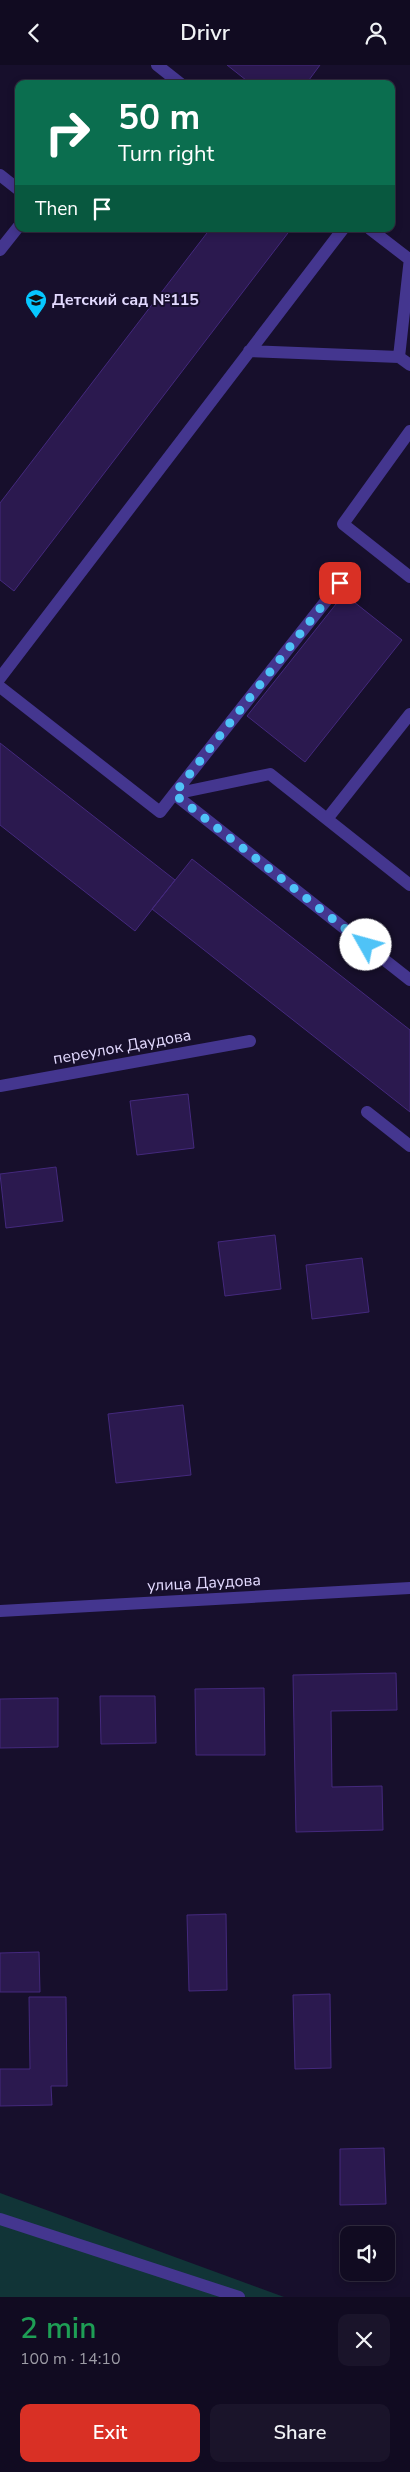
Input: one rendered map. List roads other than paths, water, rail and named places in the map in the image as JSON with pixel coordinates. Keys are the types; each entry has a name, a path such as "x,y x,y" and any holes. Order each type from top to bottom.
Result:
{"street":[{"path":"157,65 176,80"},
{"path":"0,175 15,187"},
{"path":"0,250 15,231"},
{"path":"0,678 341,232"},
{"path":"374,232 410,259 399,357"},
{"path":"250,351 399,357 410,365"},
{"path":"410,431 343,524 410,577"},
{"path":"0,687 160,812 340,583"},
{"path":"327,819 410,714"},
{"path":"174,794 270,774 410,885"},
{"path":"174,794 410,980"},
{"name":"переулок Даудова","path":"0,1086 250,1041"},
{"path":"367,1112 410,1146"},
{"name":"улица Даудова","path":"0,1611 410,1588"},
{"path":"0,2219 239,2297"}],"place":[{"name":"Детский сад №115","path":"36,319"}]}
